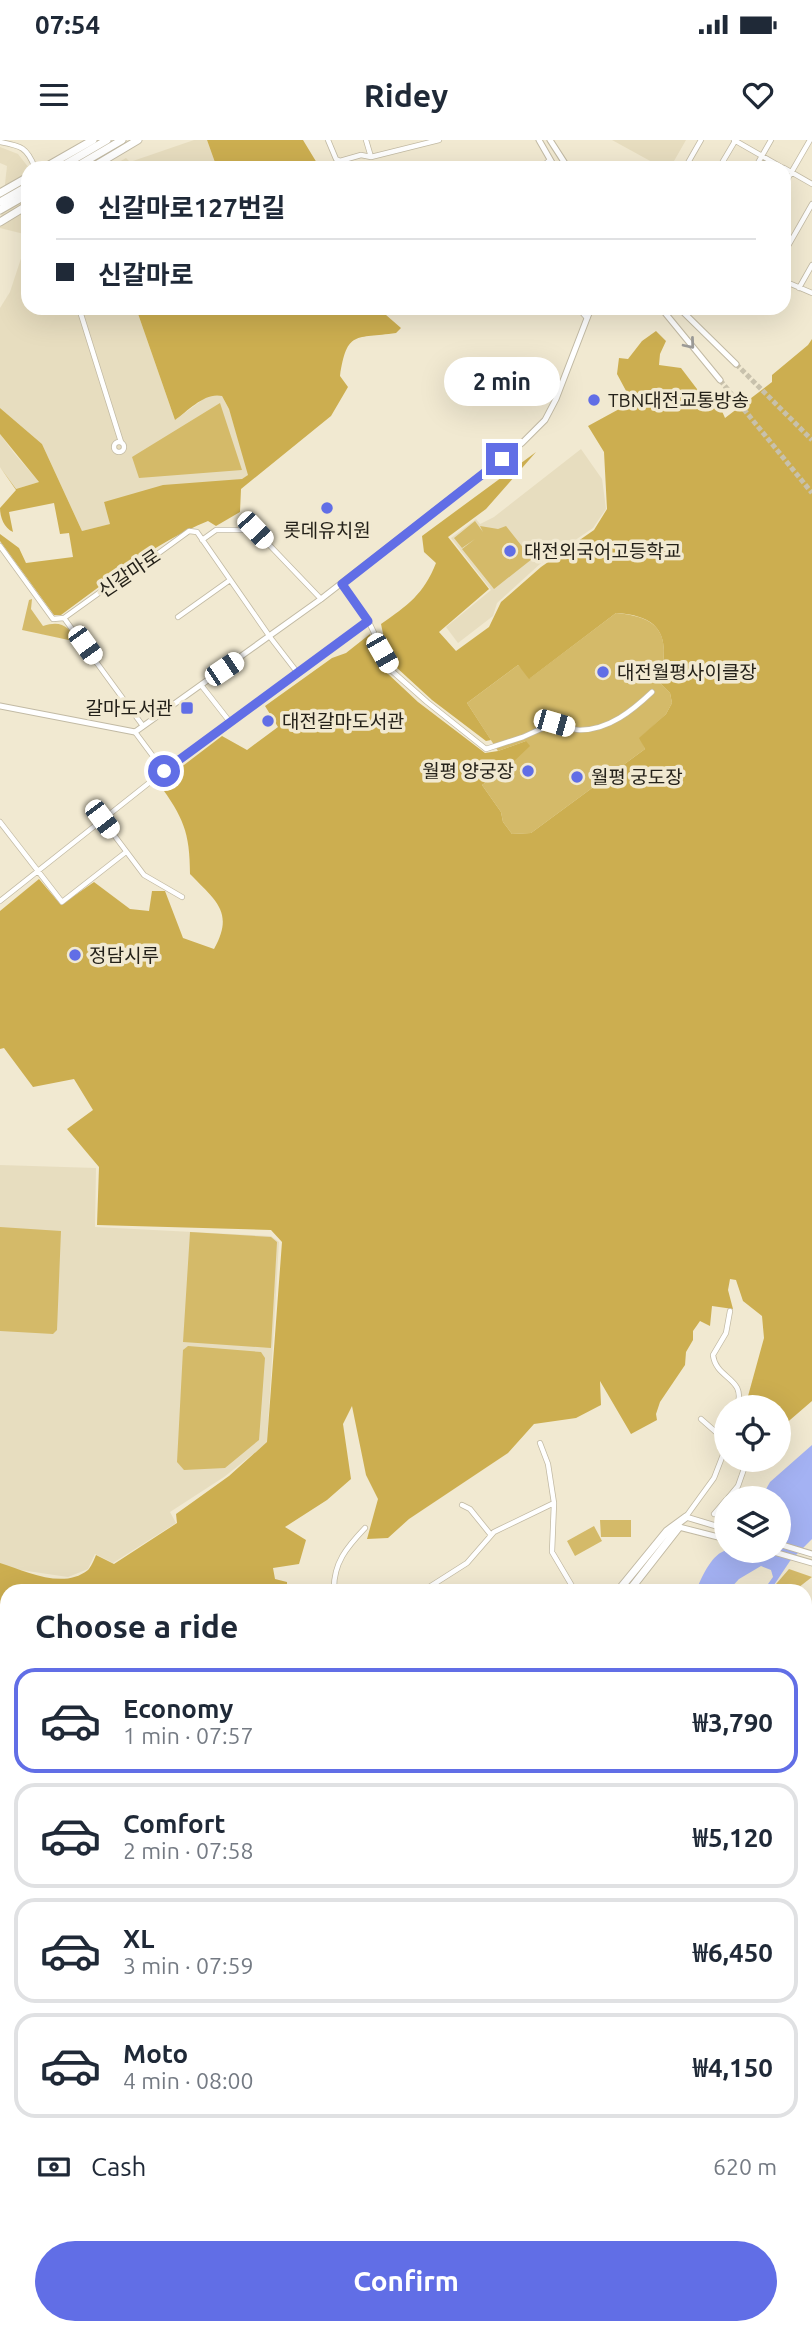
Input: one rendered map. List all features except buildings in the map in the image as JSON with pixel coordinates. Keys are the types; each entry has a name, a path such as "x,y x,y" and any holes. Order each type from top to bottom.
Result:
{"main road":[{"path":"56,161 93,140"},
{"path":"71,161 107,140"},
{"path":"86,161 122,140"},
{"path":"103,161 136,141"},
{"path":"0,193 21,181"},
{"path":"0,202 21,190"},
{"path":"0,210 21,198"},
{"path":"0,222 21,210"},
{"path":"624,1584 667,1531 686,1517"},
{"path":"634,1584 679,1527"}],"street":[{"path":"328,140 336,159 340,161 361,155 371,157 439,140"},
{"path":"366,140 371,157"},
{"path":"539,140 550,160"},
{"path":"550,140 564,161"},
{"path":"689,161 701,140"},
{"path":"723,161 735,140 771,161"},
{"path":"759,161 771,140"},
{"path":"810,140 791,172 812,184"},
{"path":"0,142 27,151 32,161"},
{"path":"791,241 812,204"},
{"path":"799,288 812,265"},
{"path":"791,284 812,293"},
{"path":"81,315 121,442"},
{"path":"584,315 587,318"},
{"path":"135,732 342,584 522,443 545,419 560,391 588,315"},
{"path":"667,315 720,380"},
{"path":"686,315 736,364"},
{"name":"신갈마로","path":"0,546 53,619 64,618 190,531 197,532 202,540 216,530 255,530 321,599"},
{"path":"202,540 297,672"},
{"path":"178,617 230,580"},
{"path":"342,584 368,621 392,671 486,749 554,723 579,730 595,728 620,718 652,692"},
{"path":"64,618 143,726"},
{"path":"1,899 164,771 368,621"},
{"path":"201,685 230,722"},
{"path":"0,706 135,732 164,771"},
{"path":"102,819 144,875 182,897"},
{"path":"0,822 62,902 126,852"},
{"path":"730,1311 726,1333 713,1355 717,1368 735,1383 740,1395"},
{"path":"701,1419 714,1430"},
{"path":"540,1443 548,1464 554,1503 552,1552 571,1584"},
{"path":"714,1536 679,1527 716,1472"},
{"path":"434,1584 467,1563 491,1535 504,1526 554,1503"},
{"path":"462,1505 470,1509 491,1535"},
{"path":"686,1517 714,1525"},
{"path":"334,1584 342,1553 365,1528"},
{"path":"791,1548 812,1554"},
{"path":"791,1557 812,1563"}],"shaded area":[{"path":"194,140 207,140 214,161 133,161"},
{"path":"207,140 303,140 316,161 214,161"},
{"path":"612,140 686,140 674,161 650,161"},
{"path":"0,147 18,154 24,161 21,161 21,233 0,228 7,166 0,163"},
{"path":"21,258 21,315 138,315 175,420 205,398 214,394 222,396 229,409 249,475 242,479 104,502 111,524 82,531 42,444 0,408 0,308 10,292"},
{"path":"138,315 386,315 401,328 396,333 362,337 350,344 340,376 348,387 331,416 241,489 240,512 216,526 208,521 169,540 61,615 54,615 0,541 0,534 19,548 26,563 73,557 69,533 60,534 54,503 9,512 13,532 3,522 0,508 16,490 0,467 16,489 39,482 0,434 0,408 42,444 82,531 110,524 104,502 163,485 242,479 248,475 229,409 222,396 203,399 175,420"},
{"path":"656,331 666,341 660,354 659,365 681,368 697,389 718,402 725,418 772,382 772,375 812,339 812,1401 791,1419 791,1395 748,1395 764,1338 762,1316 743,1301 736,1280 730,1279 728,1290 733,1309 712,1306 710,1326 700,1321 693,1331 685,1365 660,1402 657,1420 631,1434 600,1381 601,1405 576,1418 534,1424 508,1453 409,1519 388,1538 367,1539 378,1499 366,1475 352,1406 343,1424 351,1479 327,1500 285,1527 306,1540 299,1564 273,1568 275,1579 287,1584 0,1584 0,1563 56,1579 78,1576 88,1570 96,1555 114,1564 177,1523 176,1514 229,1476 267,1442 282,1242 271,1230 97,1225 99,1167 67,1129 93,1110 74,1079 33,1087 4,1048 0,1049 0,911 39,879 61,905 94,882 130,909 149,911 152,891 165,891 183,938 214,949 223,925 219,907 190,874 189,847 184,826 159,784 222,736 247,750 278,727 265,706 370,634 387,673 418,702 485,753 526,741 530,746 509,766 482,785 501,812 503,822 512,834 531,833 645,749 639,738 666,714 672,703 670,693 659,682 664,654 660,633 645,619 616,613 529,679 518,665 467,703 491,740 486,741 432,700 396,667 386,648 381,624 414,598 431,574 436,563 424,552 422,536 536,452 486,509 448,537 489,589 439,632 456,651 489,627 501,602 541,567 594,530 607,509 604,452 588,426 632,402 617,374 619,358 628,359 642,341"},
{"path":"220,403 242,470 139,478 132,457"},
{"path":"0,434 39,482 16,489 0,467"},
{"name":"대전외국어고등학교","path":"581,449 602,479 606,509 593,528 540,564 497,603 493,616 458,643 446,627 491,590 451,538 476,519 480,524 494,517"},
{"path":"475,521 483,532 480,526 498,529 506,526 532,559 494,589 462,549 475,539 462,548 454,538"},
{"path":"32,599 31,609 43,626 60,624 71,632 78,642 22,630 29,600"},
{"path":"616,613 645,619 660,633 664,654 659,682 670,693 672,703 666,714 640,738 645,749 531,833 512,834 503,822 501,812 482,785 509,766 526,741 498,751 467,703 518,665 530,678"},
{"path":"0,1165 96,1168 95,1227 271,1236 279,1242 267,1443 224,1477 170,1512 176,1523 113,1563 95,1554 88,1569 68,1577 0,1567"},
{"path":"0,1227 61,1231 57,1330 53,1334 0,1331"},
{"path":"190,1232 271,1237 277,1242 271,1348 183,1342"},
{"path":"188,1346 261,1352 265,1358 259,1440 225,1468 184,1470 177,1462 183,1350"},
{"path":"600,1520 631,1520 631,1537 601,1537"},
{"path":"594,1526 602,1541 575,1556 567,1541"},
{"path":"789,1569 812,1577 803,1584 776,1584"}],"water":[{"path":"812,1445 812,1539 791,1560 791,1486 768,1486 781,1472 791,1472 791,1464"},
{"path":"714,1559 714,1563 789,1563 775,1584 768,1584 773,1577 771,1570 761,1566 734,1584 699,1584"}],"tunnel":[{"path":"736,364 812,440"},
{"path":"720,380 812,493"}],"place":[{"name":"TBN대전교통방송","path":"594,400"},
{"name":"롯데유치원","path":"327,508"},
{"name":"대전외국어고등학교","path":"510,551"},
{"name":"대전월평사이클장","path":"603,672"},
{"name":"갈마도서관","path":"187,708"},
{"name":"대전갈마도서관","path":"268,721"},
{"name":"월평 양궁장","path":"528,771"},
{"name":"월평 궁도장","path":"577,777"},
{"name":"정담시루","path":"75,955"}],"route":[{"path":"164,771 368,621 342,584 502,459"}]}
